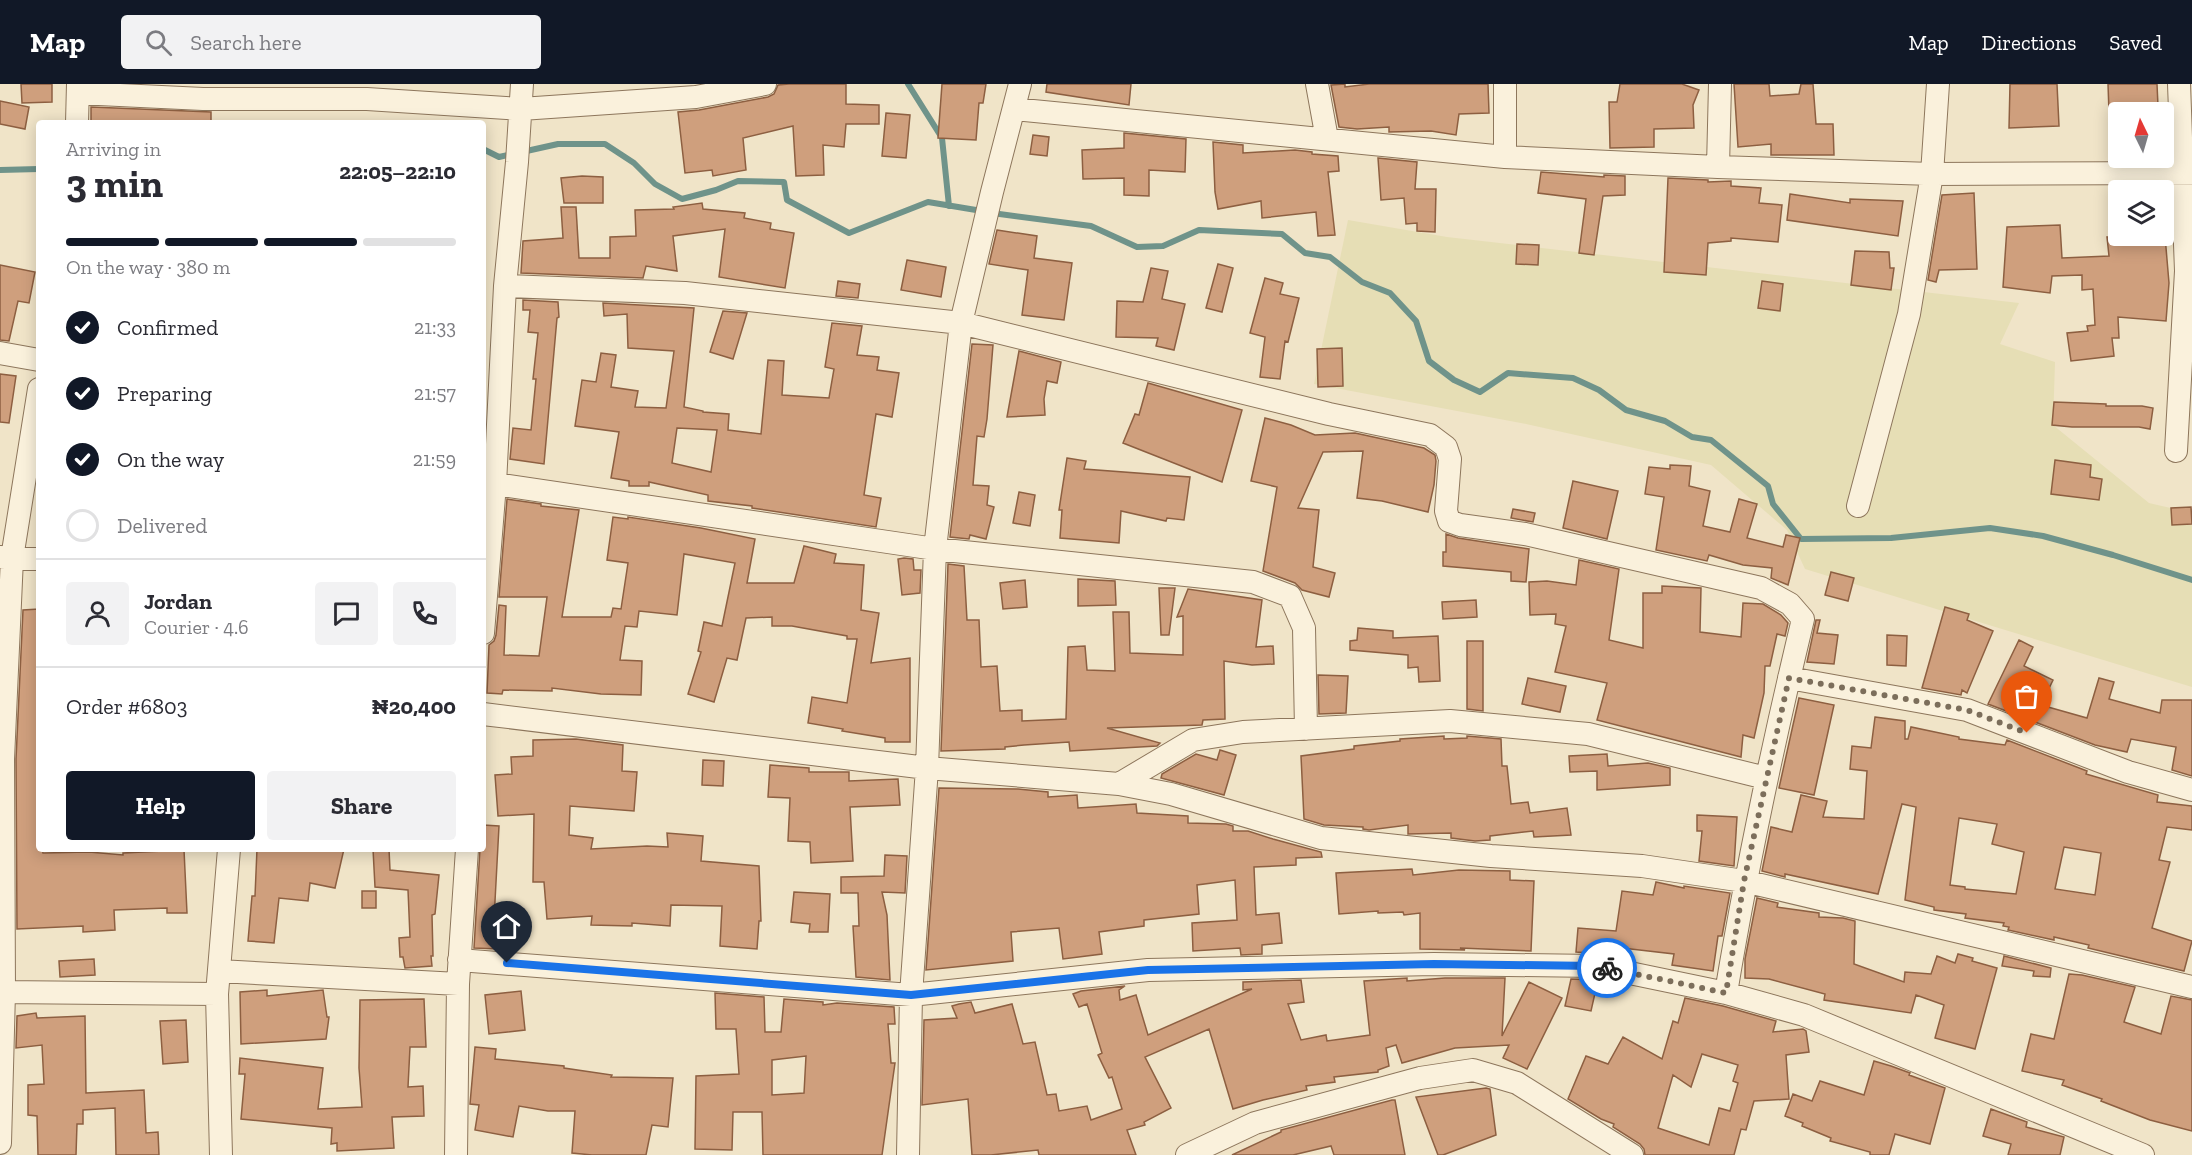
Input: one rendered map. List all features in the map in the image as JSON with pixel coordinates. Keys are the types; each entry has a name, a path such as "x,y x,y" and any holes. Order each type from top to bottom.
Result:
{"street":[{"path":"486,571 495,484 490,402 505,286 522,84"},
{"path":"77,120 78,88 204,99 367,99 521,109 696,97 765,84"},
{"path":"908,1155 911,995 927,768 935,549 961,323 1020,84"},
{"path":"1317,84 1327,139"},
{"path":"1504,84 1505,157"},
{"path":"1718,167 1720,84"},
{"path":"1858,506 1909,314 1932,174 1938,84"},
{"path":"2176,451 2186,271 2188,174 2180,84"},
{"path":"1014,109 1505,157 1932,174 2188,174"},
{"path":"505,286 685,293 961,323 1329,414 1430,435 1446,447 1450,459 1446,511 1449,521 1460,525 1525,534 1761,588 1790,604 1803,619 1744,881 1726,993"},
{"path":"0,353 36,359"},
{"path":"0,1143 1,759 6,557 36,404"},
{"path":"495,484 935,549 1253,582 1290,596 1304,628 1306,729"},
{"path":"6,557 36,559"},
{"path":"1789,678 1967,710 2128,772 2192,790"},
{"path":"486,714 927,768 1119,784 1171,794 1321,838 1491,856 1642,866 1744,881 2192,987"},
{"path":"1119,784 1193,740 1244,732 1450,721 1588,734 1766,778"},
{"path":"221,1155 217,994 229,852"},
{"path":"456,1155 458,984 467,852"},
{"path":"459,960 911,995 1148,970 1434,964 1596,966 1726,993 1804,1015 2143,1155"},
{"path":"219,971 458,984"},
{"path":"2,992 217,994"},
{"path":"1187,1155 1255,1123 1420,1078 1473,1070 1517,1083 1632,1155"}],"shaded area":[{"path":"1348,220 1447,237 2019,303 2000,344 2055,362 2053,425 2149,503 2192,513 2192,687 1805,569 1787,530 1711,465 1526,424 1314,384"}],"building":[{"path":"21,84 52,84 52,102 22,103"},
{"path":"846,84 846,104 879,105 879,124 846,124 844,147 823,145 824,175 796,176 793,126 743,138 746,170 713,176 712,170 685,173 678,112 768,97 774,94 778,85"},
{"path":"942,84 986,84 983,103 979,103 976,140 938,138"},
{"path":"1047,84 1131,84 1129,105 1046,92"},
{"path":"1345,84 1345,87 1369,84 1488,84 1489,113 1459,114 1456,135 1431,131 1389,132 1389,127 1357,129 1339,127 1331,85"},
{"path":"1620,84 1682,84 1699,90 1693,105 1694,128 1654,129 1654,147 1610,148 1609,102 1617,102"},
{"path":"1734,84 1769,84 1770,96 1799,94 1801,84 1813,84 1816,124 1833,124 1834,155 1771,155 1771,144 1738,147"},
{"path":"2010,84 2057,84 2059,126 2009,128"},
{"path":"2108,84 2157,84 2158,102 2109,102"},
{"path":"0,101 29,107 25,129 0,124"},
{"path":"91,107 211,112 211,120 91,120"},
{"path":"886,113 910,115 906,158 882,156"},
{"path":"1124,133 1186,139 1185,172 1149,170 1149,196 1124,195 1124,178 1083,179 1082,150 1124,148"},
{"path":"1033,135 1049,137 1047,156 1030,154"},
{"path":"1213,142 1243,145 1243,153 1295,150 1338,156 1339,171 1328,172 1335,235 1318,236 1316,212 1262,218 1261,201 1218,209"},
{"path":"1378,158 1417,162 1415,189 1436,189 1435,232 1417,231 1417,223 1406,224 1404,198 1381,200"},
{"path":"1541,172 1604,177 1604,175 1625,176 1625,195 1603,196 1594,255 1579,253 1586,199 1538,193"},
{"path":"603,177 603,203 564,203 561,178"},
{"path":"1668,178 1708,180 1708,182 1731,181 1731,186 1761,188 1759,203 1782,205 1778,242 1731,238 1731,241 1708,243 1706,275 1664,272"},
{"path":"1974,193 1977,269 1939,270 1936,282 1928,280 1942,195"},
{"path":"1790,194 1850,203 1850,199 1903,201 1898,236 1787,220"},
{"path":"702,203 703,209 745,213 744,218 771,223 770,229 794,233 785,288 719,277 725,229 673,236 677,271 646,266 643,278 521,273 523,241 563,238 561,207 576,207 579,258 610,258 610,237 636,236 635,210 674,209 673,207"},
{"path":"2060,225 2062,258 2109,256 2107,237 2108,246 2166,246 2169,283 2166,321 2118,317 2119,338 2112,338 2114,356 2071,361 2067,333 2088,331 2087,326 2095,325 2093,289 2082,290 2082,275 2052,276 2050,293 2003,287 2007,227"},
{"path":"997,230 1037,236 1034,258 1072,263 1064,320 1022,315 1028,270 989,264"},
{"path":"1517,244 1539,245 1538,265 1516,264"},
{"path":"1855,251 1889,252 1890,268 1894,268 1891,290 1851,285"},
{"path":"907,260 946,267 941,297 901,290"},
{"path":"1218,264 1233,268 1222,312 1206,308"},
{"path":"0,265 35,272 29,303 18,301 9,341 0,340"},
{"path":"1151,268 1168,271 1162,299 1185,304 1174,350 1156,346 1158,338 1116,337 1117,301 1143,302"},
{"path":"1265,278 1283,283 1280,294 1299,298 1288,342 1285,341 1280,379 1260,377 1265,337 1250,333"},
{"path":"838,281 860,284 858,298 836,296"},
{"path":"1762,281 1783,284 1780,311 1758,308"},
{"path":"523,300 558,302 559,317 557,318 544,464 510,459 513,428 531,430 536,379 533,379 538,333 528,332 530,310 523,310"},
{"path":"603,303 694,308 684,407 703,412 729,414 728,430 761,434 768,360 784,361 782,395 829,398 834,369 825,367 832,323 862,326 857,355 879,357 877,370 899,373 892,417 876,414 864,495 881,498 876,527 708,501 708,495 649,482 649,486 629,486 629,481 611,478 619,432 575,426 582,380 596,382 601,353 616,355 611,387 638,391 635,407 666,408 674,351 628,348 627,314 604,316","holes":["677,428 717,430 711,472 672,463"]},
{"path":"723,311 747,313 733,359 710,352"},
{"path":"972,344 993,345 987,419 984,437 977,436 973,485 989,486 987,505 994,507 986,539 970,535 969,539 950,537"},
{"path":"1342,348 1343,386 1318,387 1317,349"},
{"path":"1019,351 1061,362 1057,383 1047,381 1044,399 1045,415 1007,417"},
{"path":"0,374 16,376 9,423 0,422"},
{"path":"1148,383 1242,410 1222,482 1123,443 1135,414 1139,415"},
{"path":"2054,402 2153,408 2150,429 2052,425"},
{"path":"1265,418 1315,435 1355,433 1424,448 1435,455 1434,485 1428,512 1382,501 1357,498 1363,451 1323,452 1298,508 1319,510 1313,567 1335,573 1329,597 1302,590 1295,583 1263,571 1277,487 1251,481"},
{"path":"1067,458 1086,461 1084,469 1190,477 1184,520 1167,518 1166,521 1121,511 1119,543 1060,538 1062,510 1059,510"},
{"path":"2055,460 2091,465 2090,477 2102,479 2099,500 2051,494"},
{"path":"1670,465 1691,466 1689,486 1710,491 1703,526 1730,532 1739,499 1757,504 1747,538 1783,547 1786,535 1800,538 1788,585 1771,578 1772,568 1743,565 1709,555 1707,561 1656,550 1664,497 1645,494 1649,467 1670,469"},
{"path":"1573,481 1618,491 1607,539 1563,528"},
{"path":"1019,492 1035,495 1030,526 1013,523"},
{"path":"507,499 579,510 562,617 611,617 613,608 621,609 628,563 607,560 613,517 628,519 628,517 701,528 755,539 747,583 794,583 804,546 836,554 834,563 864,565 861,610 879,613 871,663 910,658 910,742 885,742 885,738 808,723 812,697 847,703 857,639 847,639 847,636 792,626 772,626 772,617 746,618 737,660 727,658 714,702 688,694 701,652 698,651 704,622 722,626 735,563 684,554 677,615 639,611 637,627 625,626 620,660 642,661 641,695 601,694 552,688 552,691 503,690 502,694 487,693 489,645 494,641 496,635 499,605 506,606 504,655 539,656 547,597 499,597"},
{"path":"2191,507 2192,524 2172,525 2171,508"},
{"path":"1513,509 1535,513 1533,522 1511,518"},
{"path":"1446,534 1458,538 1529,549 1526,582 1511,581 1511,572 1443,566"},
{"path":"898,559 913,559 914,570 921,570 920,593 902,595"},
{"path":"1579,560 1619,569 1609,640 1643,648 1643,593 1662,593 1662,586 1701,588 1700,632 1741,637 1743,603 1763,604 1781,615 1788,623 1785,636 1777,634 1770,666 1765,666 1764,693 1754,738 1743,735 1741,757 1597,720 1607,683 1555,672 1566,626 1555,624 1556,614 1530,615 1529,582 1547,581 1576,585"},
{"path":"948,564 964,566 967,620 979,620 981,667 997,666 1000,711 1022,710 1022,721 1066,719 1068,647 1085,646 1087,670 1115,671 1113,612 1129,612 1130,653 1183,655 1183,616 1177,617 1188,589 1262,600 1256,647 1273,646 1274,664 1252,665 1224,661 1225,719 1203,720 1202,725 1107,728 1160,743 1157,746 1070,751 1069,742 1005,747 1005,749 941,751"},
{"path":"1831,572 1854,578 1848,601 1825,595"},
{"path":"1078,579 1115,581 1116,605 1078,606"},
{"path":"1025,580 1027,607 1003,609 1000,583"},
{"path":"1159,588 1175,588 1169,635 1161,635"},
{"path":"1476,600 1477,617 1443,619 1442,602"},
{"path":"1945,607 1969,614 1967,620 1993,631 1967,693 1962,690 1961,695 1922,688"},
{"path":"36,609 36,852 89,852 123,855 123,853 143,852 184,852 187,913 167,913 167,908 114,910 115,930 83,932 83,926 17,929 16,759 23,610"},
{"path":"1816,620 1820,620 1817,633 1838,635 1834,664 1807,662"},
{"path":"1358,628 1393,631 1393,638 1438,636 1440,681 1419,682 1418,667 1408,668 1408,655 1350,650 1350,641 1357,640"},
{"path":"1887,635 1907,636 1906,666 1887,665"},
{"path":"2019,640 2033,647 2024,666 2053,680 2041,705 2087,718 2099,678 2114,682 2109,699 2160,713 2162,700 2192,700 2192,776 2172,770 2176,747 2131,739 2127,752 2095,745 1988,704"},
{"path":"1467,641 1483,641 1483,711 1467,709"},
{"path":"1318,675 1348,676 1346,713 1319,714"},
{"path":"1528,678 1566,686 1560,712 1522,704"},
{"path":"1799,698 1834,705 1814,795 1779,788"},
{"path":"1875,717 1905,721 1905,739 1908,739 1911,727 1959,737 1959,739 2005,745 2007,740 2087,771 2086,774 2158,795 2157,802 2192,806 2192,830 2167,827 2159,860 2170,862 2152,928 2192,941 2184,971 2088,948 2089,945 2008,930 2009,927 2003,926 2004,923 1965,918 1966,914 1934,910 1934,907 1905,900 1916,807 1902,804 1878,894 1762,871 1771,827 1792,832 1801,795 1827,801 1823,817 1864,819 1867,771 1850,769 1852,746 1871,748","holes":["1959,818 1997,824 1992,844 2024,852 2016,894 1965,889 1965,887 1950,885","2064,847 2101,853 2095,895 2055,889"]},
{"path":"1444,736 1444,739 1467,738 1467,736 1501,739 1502,766 1507,766 1511,804 1528,802 1530,813 1567,808 1571,835 1534,837 1533,831 1490,836 1490,840 1475,841 1451,838 1451,833 1408,834 1408,825 1369,830 1363,827 1324,825 1304,819 1301,756 1354,749 1354,746 1400,741 1400,739"},
{"path":"576,739 623,745 622,771 637,772 634,811 570,806 569,835 593,838 591,849 668,847 667,833 703,836 701,861 759,866 761,921 759,921 757,949 720,946 722,906 671,905 670,926 632,923 632,926 591,925 592,916 547,919 544,882 533,882 534,814 498,816 495,775 512,774 511,757 533,756 533,740"},
{"path":"1220,750 1236,755 1224,795 1161,778 1162,774 1196,754 1217,760"},
{"path":"1607,754 1608,766 1648,763 1670,768 1670,785 1597,790 1597,771 1570,772 1569,756"},
{"path":"703,760 724,761 723,786 702,785"},
{"path":"770,765 809,768 809,772 849,772 849,781 898,779 900,805 850,807 853,861 811,863 810,842 788,841 790,798 768,797"},
{"path":"939,788 1018,789 1048,792 1048,797 1077,795 1078,808 1136,804 1137,813 1188,816 1188,823 1226,824 1233,826 1233,831 1248,831 1321,852 1322,857 1296,858 1296,865 1254,867 1256,915 1279,913 1282,943 1262,945 1262,954 1241,955 1240,948 1193,951 1192,923 1237,920 1235,880 1197,885 1199,914 1144,920 1144,926 1099,932 1102,954 1063,959 1059,928 1011,932 1013,961 926,970"},
{"path":"1697,815 1737,817 1734,866 1699,861 1702,831 1697,831"},
{"path":"486,825 499,826 494,920 500,920 499,949 474,948 480,852 486,852"},
{"path":"257,852 343,852 335,888 310,883 308,901 279,898 274,943 248,941 252,896 255,896"},
{"path":"373,852 389,852 390,870 439,875 435,914 432,915 432,966 405,968 403,957 400,957 399,938 410,937 408,890 375,887"},
{"path":"885,855 907,856 905,893 882,892 887,915 890,980 856,977 853,926 859,926 858,893 841,893 841,877 884,876"},
{"path":"1412,869 1413,875 1459,870 1510,871 1510,880 1534,881 1531,951 1420,949 1420,913 1404,915 1403,912 1378,913 1378,911 1339,914 1336,873"},
{"path":"1656,882 1684,888 1684,886 1730,893 1722,936 1718,936 1713,971 1672,965 1674,954 1605,946 1604,954 1576,952 1578,928 1616,931 1622,891 1653,895"},
{"path":"362,891 376,891 376,908 362,908"},
{"path":"794,892 830,894 828,932 809,932 810,924 791,922"},
{"path":"1757,898 1778,903 1777,907 1819,913 1819,917 1855,921 1854,964 1904,982 1905,972 1931,974 1937,956 1955,963 1958,954 1973,958 1972,961 1997,968 1975,1049 1935,1038 1944,1005 1916,995 1911,1013 1824,1000 1825,994 1769,979 1745,978 1745,959"},
{"path":"2004,956 2051,968 2050,977 2033,976 2034,971 2002,966"},
{"path":"94,959 95,975 60,977 59,961"},
{"path":"2069,974 2135,987 2124,1022 2161,1034 2171,996 2192,1000 2192,1131 2150,1120 2101,1101 2102,1099 2062,1085 2064,1080 2022,1071 2031,1034 2054,1039"},
{"path":"1407,978 1407,981 1445,978 1505,978 1502,1036 1529,982 1562,998 1527,1069 1503,1058 1509,1045 1455,1048 1402,1063 1396,1045 1386,1048 1389,1066 1378,1072 1334,1077 1335,1082 1306,1086 1307,1090 1233,1109 1209,1029 1145,1057 1171,1108 1144,1122 1145,1125 1127,1130 1136,1155 1039,1155 1038,1150 972,1155 968,1099 922,1105 924,1020 957,1018 952,1006 959,1004 971,1002 975,1013 1012,1004 1023,1044 1035,1042 1047,1095 1056,1094 1059,1111 1087,1106 1091,1120 1122,1109 1112,1077 1109,1078 1098,1055 1102,1053 1087,1004 1079,1007 1073,994 1125,986 1119,990 1120,1000 1136,995 1148,1035 1252,989 1243,990 1243,982 1301,980 1304,1002 1288,1004 1301,1040 1326,1035 1327,1041 1370,1035 1364,981"},
{"path":"1571,979 1598,980 1591,1011 1565,1006"},
{"path":"267,990 267,996 323,990 327,1017 329,1017 326,1039 241,1044 240,992"},
{"path":"521,991 525,1030 489,1034 485,995"},
{"path":"715,993 764,997 765,1032 781,1032 784,999 823,1002 823,1005 837,1003 894,1007 895,1024 888,1024 891,1063 895,1063 882,1155 763,1155 762,1112 733,1112 732,1150 695,1149 696,1076 739,1074 736,1029 716,1029","holes":["806,1056 804,1093 772,1095 772,1060"]},
{"path":"1685,998 1776,1021 1773,1032 1803,1029 1806,1031 1809,1052 1786,1055 1789,1099 1754,1101 1746,1130 1741,1129 1734,1155 1645,1155 1640,1144 1613,1127 1614,1124 1601,1119 1568,1099 1586,1056 1608,1064 1623,1037 1662,1059 1673,1021 1678,1023","holes":["1702,1054 1738,1065 1733,1081 1738,1083 1730,1111 1719,1108 1709,1145 1658,1128 1673,1075 1691,1087"]},
{"path":"424,999 426,1047 410,1047 408,1087 423,1086 424,1116 392,1117 394,1148 337,1151 337,1143 331,1144 332,1128 241,1119 245,1074 239,1074 240,1058 323,1068 318,1109 362,1107 359,1068 360,1000"},
{"path":"36,1013 37,1018 85,1016 86,1093 144,1090 146,1133 158,1132 159,1155 116,1155 115,1108 83,1110 83,1124 77,1124 76,1155 38,1155 37,1116 28,1115 28,1085 44,1084 42,1045 16,1048 17,1016"},
{"path":"186,1020 188,1062 163,1064 160,1021"},
{"path":"475,1047 496,1049 495,1059 564,1066 564,1068 612,1075 611,1077 673,1078 668,1127 652,1125 646,1155 572,1153 575,1111 548,1111 519,1106 513,1137 475,1130 479,1105 470,1104"},
{"path":"1874,1061 1945,1088 1930,1144 1895,1134 1889,1155 1870,1155 1870,1152 1830,1141 1831,1138 1785,1116 1793,1094 1812,1101 1820,1081 1864,1095"},
{"path":"1490,1089 1496,1135 1438,1155 1416,1097"},
{"path":"1395,1100 1405,1155 1334,1155 1331,1146 1293,1155 1232,1155 1281,1130"},
{"path":"1991,1109 2027,1122 2026,1127 2064,1137 2060,1155 2008,1155 2011,1144 1983,1136"}],"waterway":[{"path":"908,84 942,138 949,206"},
{"path":"522,152 558,144 605,144 634,163 655,184 682,199 716,190 738,181 784,182 787,200 849,233 928,202 982,211"},
{"path":"486,150 499,157 512,154"},
{"path":"0,170 36,169"},
{"path":"992,213 1091,226 1137,247 1163,246 1199,230 1282,234 1305,253 1330,257 1362,282 1390,293 1416,321 1429,361 1454,380 1480,392 1508,373 1573,378 1599,390 1626,410 1665,421 1692,437 1711,440 1768,486 1773,504 1801,539 1891,538 1990,528 2043,536 2192,580"}],"way so far":[{"path":"1607,968 1726,993 1744,881 1789,678 1967,710 2027,733"}],"route":[{"path":"507,963 911,995 1148,970 1434,964 1607,968"}]}
